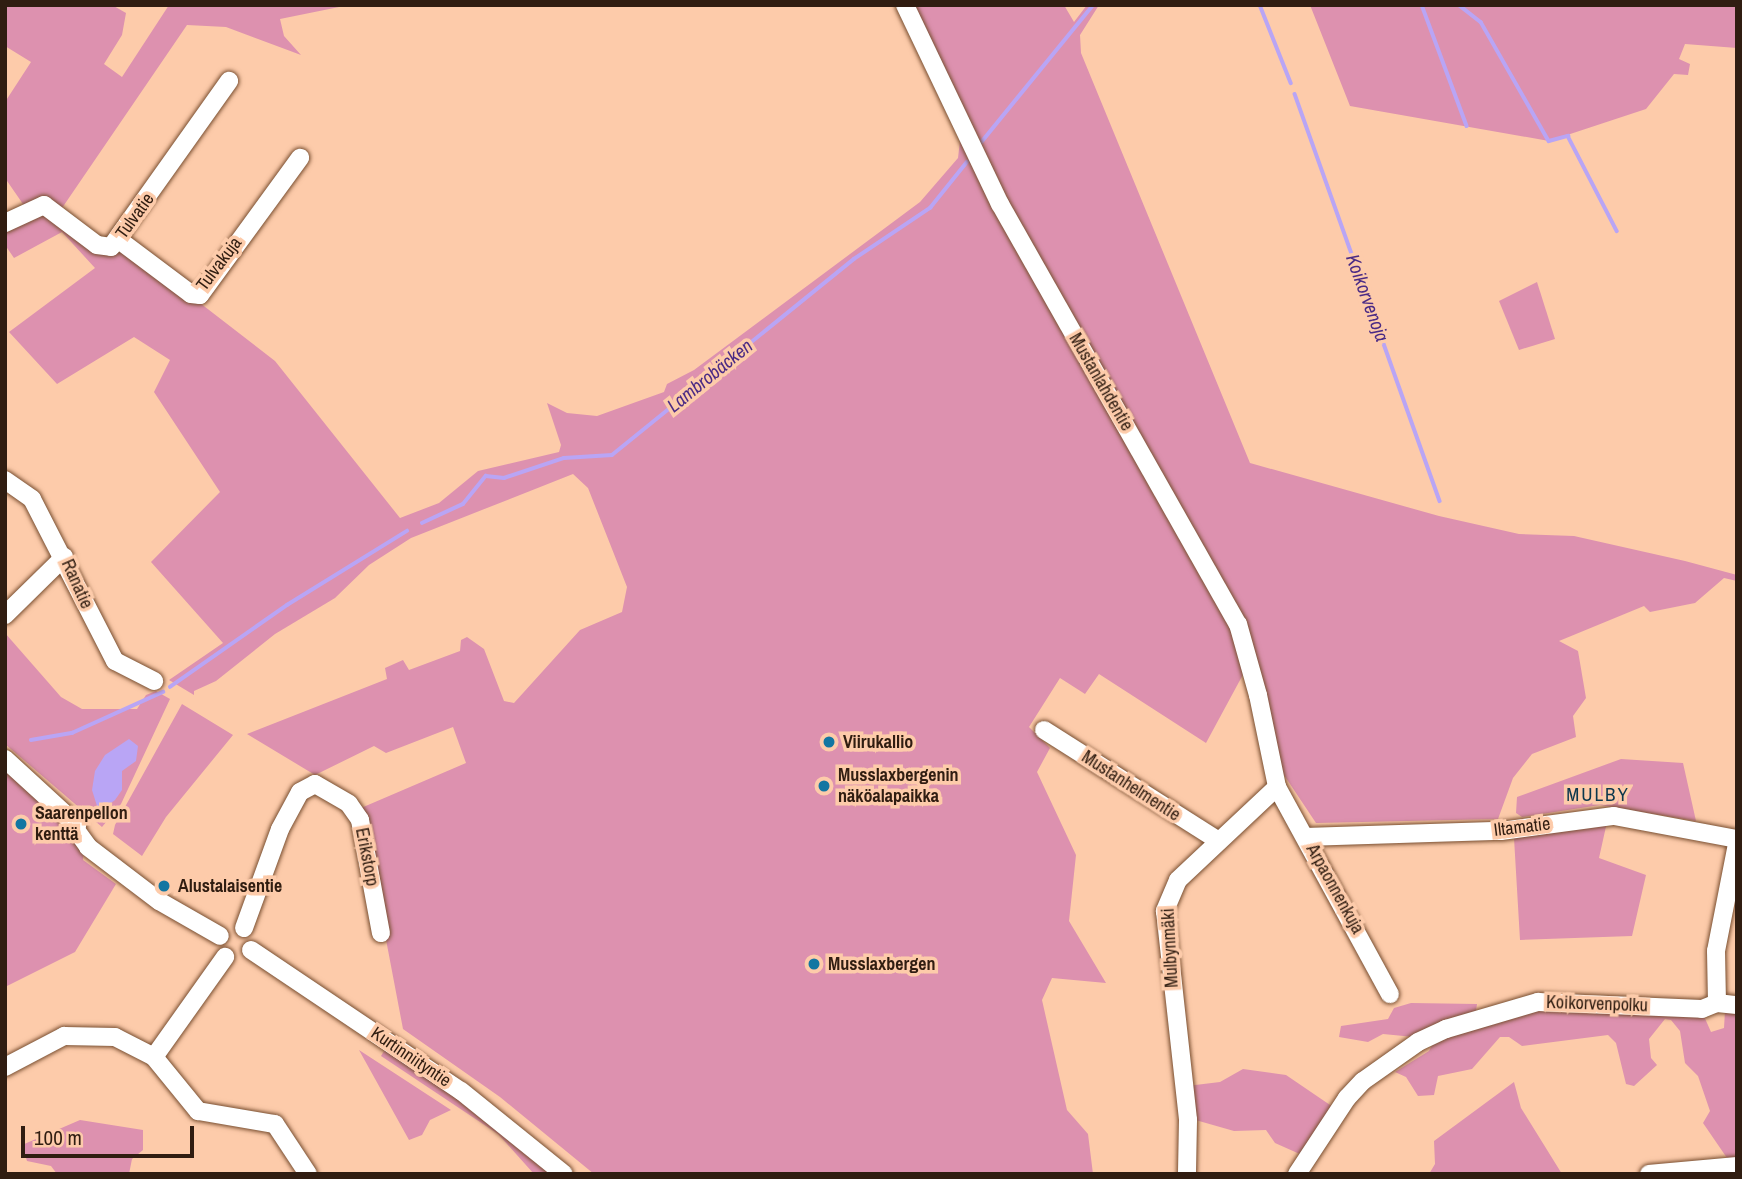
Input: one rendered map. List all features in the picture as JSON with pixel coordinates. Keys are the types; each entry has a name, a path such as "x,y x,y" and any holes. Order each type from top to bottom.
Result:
{"street":[{"name":"Mustanlahdentie","path":"905,5 1000,204 1238,624 1276,787"},
{"name":"Tulvatie","path":"5,223 44,205 97,245 111,247 119,240 229,81"},
{"name":"Tulvakuja","path":"119,240 191,295 200,295 300,158"},
{"name":"Ranatie","path":"5,480 30,495 64,557 115,662 154,681"},
{"path":"5,615 64,557"},
{"name":"Mustanhelmentie","path":"1044,730 1219,841"},
{"path":"9,763 68,819 88,847 159,901 219,936"},
{"name":"Erikstorp","path":"244,928 280,829 308,785 315,784 349,804 360,820 374,923"},
{"name":"Mulbynmäki","path":"1187,1174 1190,1140 1165,911 1178,880 1276,787"},
{"name":"Arpaonnenkuja","path":"1276,787 1306,836 1390,994"},
{"name":"Iltamatie","path":"1306,836 1500,831 1614,816 1737,841"},
{"path":"1717,1003 1716,951 1737,841"},
{"path":"230,927 244,928 251,936 251,950 241,959 225,957 218,945 219,936 230,927"},
{"name":"Kurtinniityntie","path":"251,950 461,1091 564,1174"},
{"path":"154,1057 225,957"},
{"name":"Koikorvenpolku","path":"1297,1174 1347,1098 1363,1081 1418,1041 1478,1017 1545,1001 1702,1009 1717,1003 1737,1005"},
{"path":"5,1067 64,1036 80,1033 116,1037 154,1057 198,1111 275,1124 308,1174"},
{"path":"1649,1174 1737,1166"}],"shaded area":[{"path":"5,5 112,5 126,13 122,35 104,64 122,77 169,5 349,5 280,19 284,36 301,55 226,27 187,25 60,211 25,207 5,178 5,102 31,62 5,46"},
{"path":"913,5 1064,5 1074,22 1087,5 1099,5 1080,35 1081,53 1250,463 1439,516 1519,534 1574,536 1685,561 1737,575 1737,581 1724,578 1695,603 1650,612 1644,606 1559,641 1578,651 1586,698 1573,716 1576,737 1532,754 1513,778 1498,819 1316,823 1282,772 1246,669 1206,743 1099,674 1085,694 1060,678 1029,727 1050,748 1037,772 1076,855 1069,921 1106,983 1052,978 1042,1000 1067,1110 1088,1134 1093,1174 594,1174 500,1097 403,1029 361,808 466,763 453,727 386,753 374,746 315,775 247,734 387,679 385,668 403,660 409,670 460,651 461,640 467,637 484,649 504,701 514,703 580,630 622,612 627,587 588,488 573,474 411,538 369,565 335,598 275,634 216,681 194,691 194,695 169,680 223,643 151,562 220,492 154,392 170,360 134,337 57,384 9,332 95,268 62,232 14,258 5,245 5,228 36,212 123,249 200,303 275,361 400,518 439,503 478,471 559,452 561,445 547,403 567,413 597,416 664,392 667,384 694,370 920,202 958,158 960,141"},
{"path":"1310,5 1737,5 1737,48 1685,44 1679,59 1690,64 1688,75 1674,74 1646,109 1549,141 1350,106"},
{"path":"1537,282 1555,339 1519,350 1499,301"},
{"path":"5,633 61,697 82,709 137,709 146,695 156,691 170,699 121,804 102,827 5,744"},
{"path":"182,704 233,735 166,817 142,856 113,834 115,825"},
{"path":"129,739 138,746 136,761 122,771 122,790 115,800 107,806 97,806 92,790 95,771 105,755"},
{"path":"1621,759 1683,763 1696,821 1600,805 1522,817 1516,813 1517,797"},
{"path":"5,768 84,847 83,860 116,884 75,952 5,987"},
{"path":"1607,822 1599,858 1646,875 1632,936 1520,940 1514,838"},
{"path":"1411,1003 1477,1004 1476,1011 1414,1037 1383,1034 1368,1042 1339,1037 1341,1026 1388,1019 1394,1008"},
{"path":"1533,1007 1703,1014 1711,1032 1724,1028 1725,1011 1737,1008 1737,1159 1727,1158 1703,1123 1710,1111 1698,1076 1685,1063 1680,1031 1671,1020 1665,1019 1649,1039 1651,1058 1657,1065 1634,1086 1626,1084 1616,1043 1608,1035 1522,1046 1509,1037 1500,1037 1472,1069 1438,1076 1434,1095 1418,1096 1406,1077 1395,1072 1429,1051 1434,1041"},
{"path":"386,1048 473,1109 554,1174 534,1174 498,1134 381,1056"},
{"path":"359,1050 451,1110 430,1120 422,1135 409,1140"},
{"path":"1243,1069 1286,1075 1333,1107 1302,1155 1275,1143 1266,1130 1234,1131 1192,1119 1187,1086 1220,1082"},
{"path":"1514,1082 1521,1108 1562,1174 1429,1174 1435,1164 1434,1141"},
{"path":"80,1120 143,1130 143,1150 132,1159 129,1174 57,1174 51,1166 27,1161 22,1145"}],"waterway":[{"name":"Lambrobäcken","path":"979,145 1093,5"},
{"name":"Koikorvenoja","path":"1260,5 1291,83"},
{"path":"1422,5 1467,126"},
{"path":"1459,5 1481,22 1549,141 1568,136 1617,231"},
{"name":"Koikorvenoja","path":"1295,94 1440,501"},
{"name":"Lambrobäcken","path":"422,523 463,504 486,476 504,478 564,458 612,455 854,259 930,208 967,162"},
{"name":"Lambrobäcken","path":"170,687 287,605 407,531"},
{"name":"Lambrobäcken","path":"31,740 72,733 163,692"}],"place":[{"name":"Viirukallio","path":"829,742"},
{"name":"Musslaxbergenin näköalapaikka","path":"824,786"},
{"name":"Saarenpellon kenttä","path":"21,824"},
{"name":"Alustalaisentie","path":"164,886"},
{"name":"Musslaxbergen","path":"814,964"}],"district":[{"name":"MULBY","path":"1598,795"}]}
